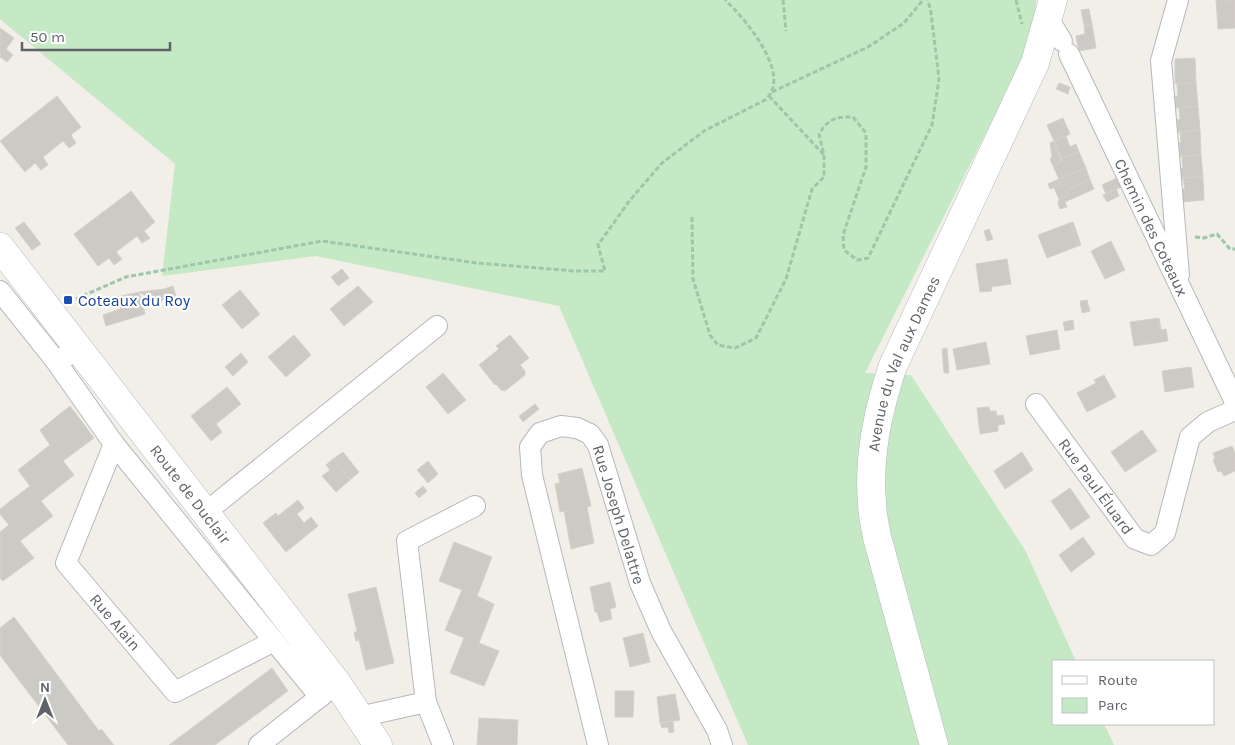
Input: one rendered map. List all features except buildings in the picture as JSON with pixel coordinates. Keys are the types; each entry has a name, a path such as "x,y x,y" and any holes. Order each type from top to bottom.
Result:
{"main road":[{"name":"Avenue du Val aux Dames","path":"934,745 877,537 872,503 874,436 892,368 1035,63 1058,29"},
{"name":"Route de Duclair","path":"0,247 206,512 329,690 358,717 378,745"}],"street":[{"path":"1178,0 1161,61 1180,289"},
{"name":"Chemin des Coteaux","path":"1058,29 1235,402"},
{"path":"0,291 55,360 114,444 274,640 329,690 259,745"},
{"path":"206,512 438,326"},
{"path":"55,360 82,352"},
{"name":"Rue Paul Éluard","path":"1036,404 1135,539 1151,545 1165,533 1190,437 1208,422 1235,410"},
{"name":"Rue Joseph Delattre","path":"598,745 532,475 530,447 540,433 561,426 577,428 590,434 598,445 640,583 661,631 717,730 722,745"},
{"name":"Rue Alain","path":"114,444 66,563 175,692 274,640"},
{"path":"442,745 426,702 407,541 475,506"},
{"path":"358,717 426,702"}],"path":[{"path":"725,0 733,7 762,45 774,78 772,92"},
{"path":"783,0 786,31"},
{"path":"53,314 71,300 126,278 322,242 476,263 575,271 605,271 598,245 630,200 662,163 704,131 769,96 772,92 868,47 904,23 923,0"},
{"path":"692,217 693,280 710,335 718,345 736,348 756,338 786,280 812,189 824,177 824,156 819,134 826,122 838,117 854,117 866,133 866,167 843,235 844,250 857,260 868,258 932,125 939,79 928,0"},
{"path":"769,96 824,156"},
{"path":"1175,233 1204,238 1217,234 1230,249 1235,249"}],"green space":[{"path":"0,0 1036,0 1035,13 1021,63 865,373 911,375 1025,550 1076,660 1052,660 1052,725 1104,725 1114,745 748,745 559,306 316,256 162,276 175,164 0,19"}],"place":[{"name":"Coteaux du Roy","path":"68,300"}]}
